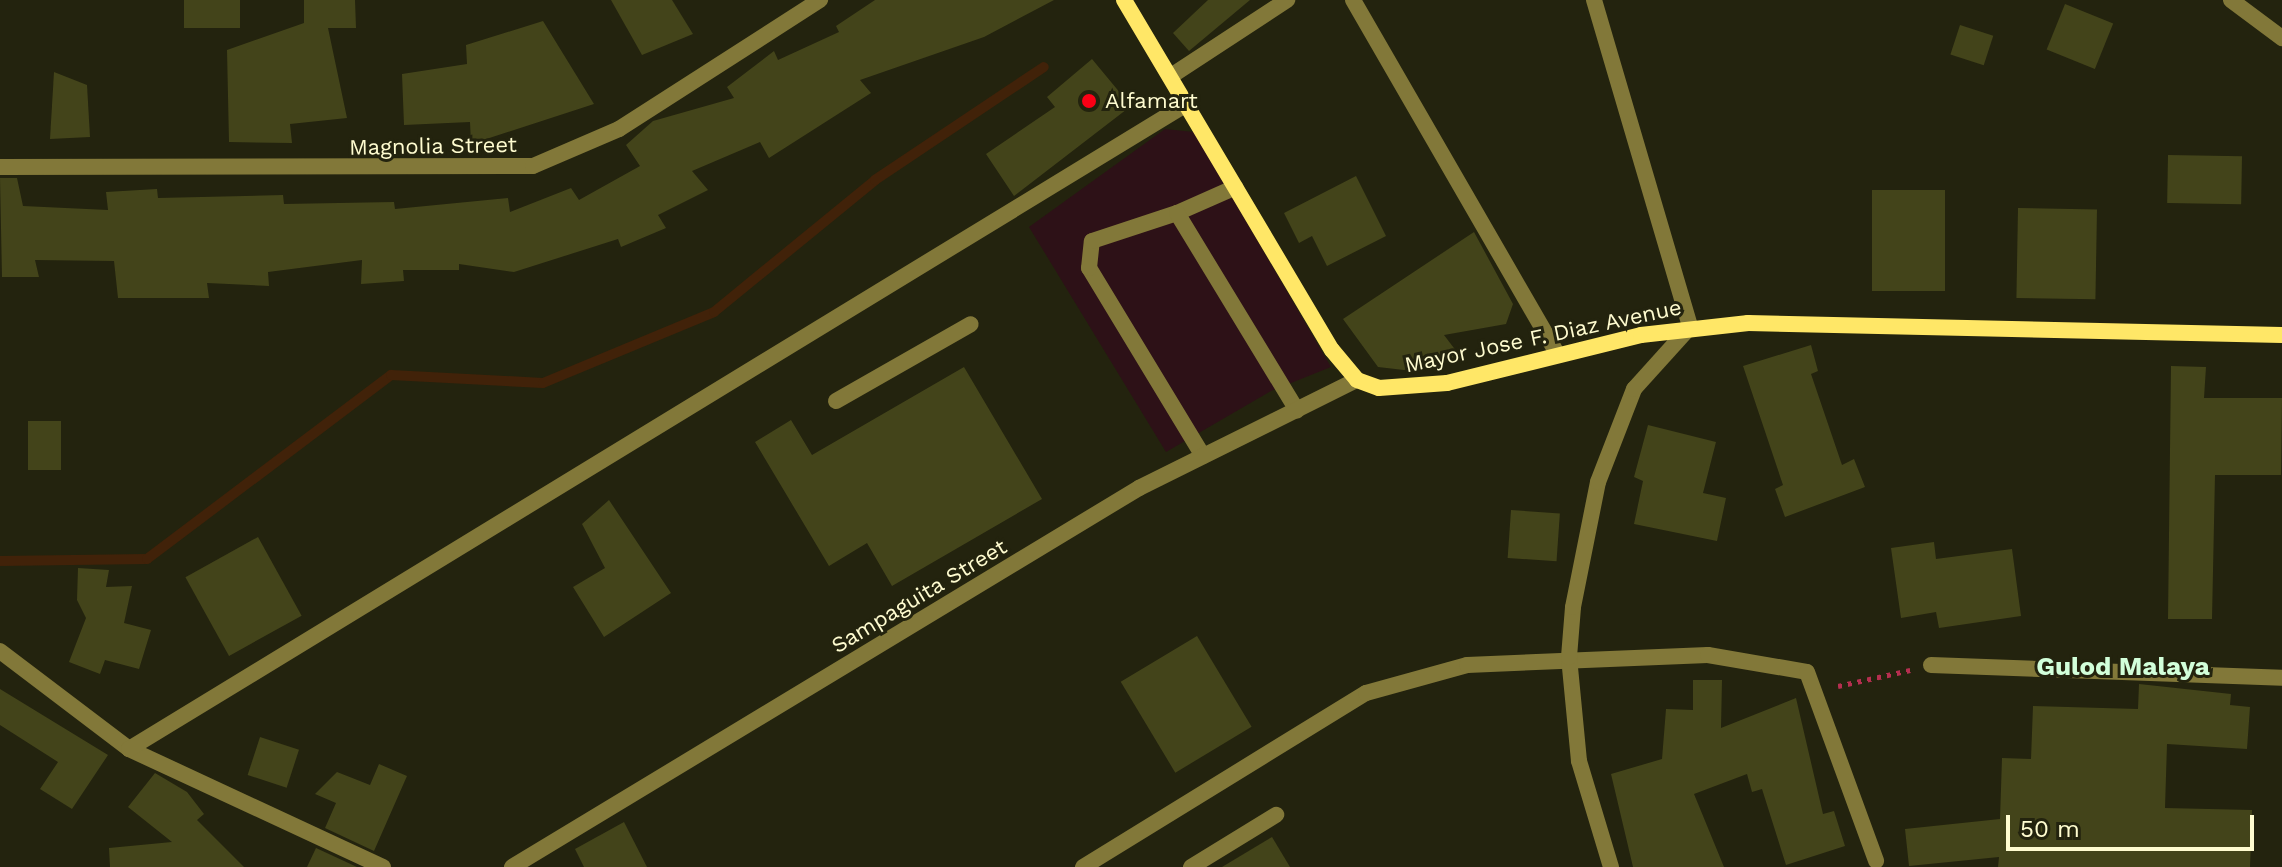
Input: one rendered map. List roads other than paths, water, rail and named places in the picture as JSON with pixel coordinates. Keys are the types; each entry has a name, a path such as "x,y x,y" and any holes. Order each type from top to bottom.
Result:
{"main road":[{"path":"1124,0 1332,350 1357,380"},
{"name":"Mayor Jose F. Diaz Avenue","path":"1357,380 1407,389 1690,327 2282,335"}],"street":[{"name":"Magnolia Street","path":"0,167 533,166 619,129 820,0"},
{"path":"1171,76 1287,0"},
{"path":"1353,0 1558,355"},
{"path":"1594,0 1690,327 1634,389 1598,482 1569,657 1579,761 1611,867"},
{"path":"2231,0 2282,38"},
{"path":"129,749 1188,103"},
{"path":"1203,456 1085,252 1092,241 1177,213 1236,187"},
{"path":"1177,213 1297,410"},
{"path":"836,401 971,324"},
{"name":"Sampaguita Street","path":"512,867 1203,456 1357,380"},
{"path":"0,651 129,749 383,867"},
{"path":"1083,867 1366,693 1467,665 1569,657 1708,655 1793,665 1807,672 1876,861"},
{"path":"1931,665 2282,678"},
{"path":"1191,867 1276,815"}],"waterway":[{"path":"0,561 147,559 391,375 543,383 714,312 875,180 1044,67"}],"place":[{"name":"Alfamart","path":"1089,101"}],"district":[{"name":"Gulod Malaya","path":"2123,667"}]}
